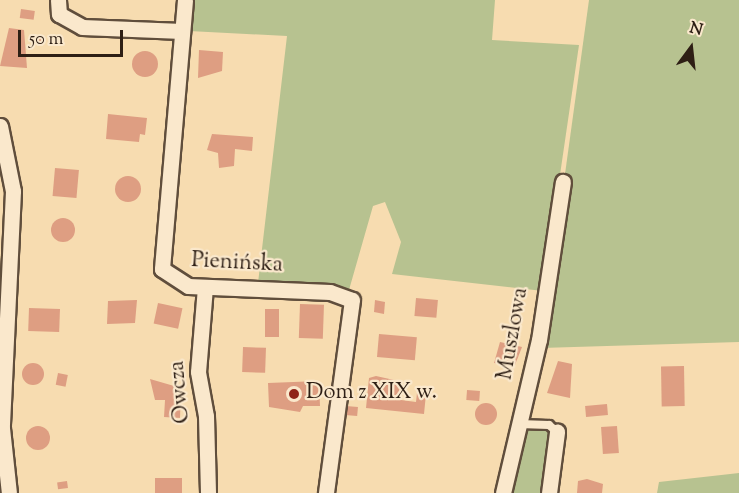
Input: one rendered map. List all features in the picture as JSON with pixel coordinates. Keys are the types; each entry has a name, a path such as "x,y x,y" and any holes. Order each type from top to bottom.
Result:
{"street":[{"path":"58,0 59,14 82,27 182,31"},
{"name":"Pienińska","path":"185,0 161,263 172,280 205,287 330,292 352,300 326,493"},
{"path":"0,126 13,191 2,429 9,493"},
{"name":"Muszlowa","path":"503,493 519,424 563,182"},
{"name":"Owcza","path":"205,287 198,372 206,416 208,493"},
{"path":"549,493 557,432"}],"lane":[{"path":"519,424 549,425 557,432"}],"green space":[{"path":"191,0 495,0 492,40 579,45 543,291 392,274 401,242 385,202 373,206 349,290 258,283 287,36 189,31"},
{"path":"589,0 739,0 739,342 541,348"},
{"path":"526,427 550,432 546,493 507,493"},
{"path":"739,473 739,493 657,493 659,482"}],"building":[{"path":"21,9 35,11 34,20 20,18"},
{"path":"9,28 24,30 27,68 0,66"},
{"path":"32,35 41,35 41,43 32,43"},
{"path":"199,50 223,52 222,71 198,78"},
{"path":"145,51 154,55 158,64 154,73 145,77 136,73 132,64 136,55"},
{"path":"108,114 147,118 145,135 140,134 139,142 106,139"},
{"path":"212,134 253,137 252,151 235,149 234,166 219,168 218,153 207,150"},
{"path":"55,168 79,170 76,198 53,196"},
{"path":"128,176 137,180 141,189 137,198 128,202 119,198 115,189 119,180"},
{"path":"63,218 72,221 75,230 72,239 63,242 54,239 51,230 54,221"},
{"path":"416,298 438,300 436,318 414,316"},
{"path":"137,300 135,323 107,324 108,301"},
{"path":"375,300 385,302 384,314 374,312"},
{"path":"158,303 182,308 178,329 154,324"},
{"path":"300,304 324,305 323,339 299,338"},
{"path":"29,308 60,309 59,332 28,331"},
{"path":"265,309 279,309 279,337 265,337"},
{"path":"379,334 417,337 415,360 377,357"},
{"path":"500,342 522,347 515,365 494,363"},
{"path":"243,347 266,348 265,373 242,372"},
{"path":"558,361 572,364 570,398 547,393"},
{"path":"33,363 41,366 44,374 41,382 33,385 25,382 22,374 25,366"},
{"path":"661,366 684,366 685,406 662,406"},
{"path":"58,373 68,375 66,387 56,385"},
{"path":"376,376 403,382 401,400 416,402 417,393 426,394 424,414 366,408 369,378"},
{"path":"150,379 181,388 180,418 164,417 165,400 155,400"},
{"name":"Dom z XIX w.","path":"319,381 320,406 303,406 300,412 269,407 268,383"},
{"path":"467,390 480,391 479,401 466,400"},
{"path":"486,403 494,406 497,414 494,422 486,425 478,422 475,414 478,406"},
{"path":"607,404 608,415 586,417 585,406"},
{"path":"346,406 358,407 357,416 345,415"},
{"path":"38,426 47,429 50,438 47,447 38,450 29,447 26,438 29,429"},
{"path":"617,426 619,453 603,454 601,427"},
{"path":"155,478 182,478 182,493 155,493"},
{"path":"587,479 603,484 602,493 577,493 578,481"},
{"path":"67,481 68,488 58,489 57,482"}],"place":[{"name":"Dom z XIX w.","path":"294,394"}]}
